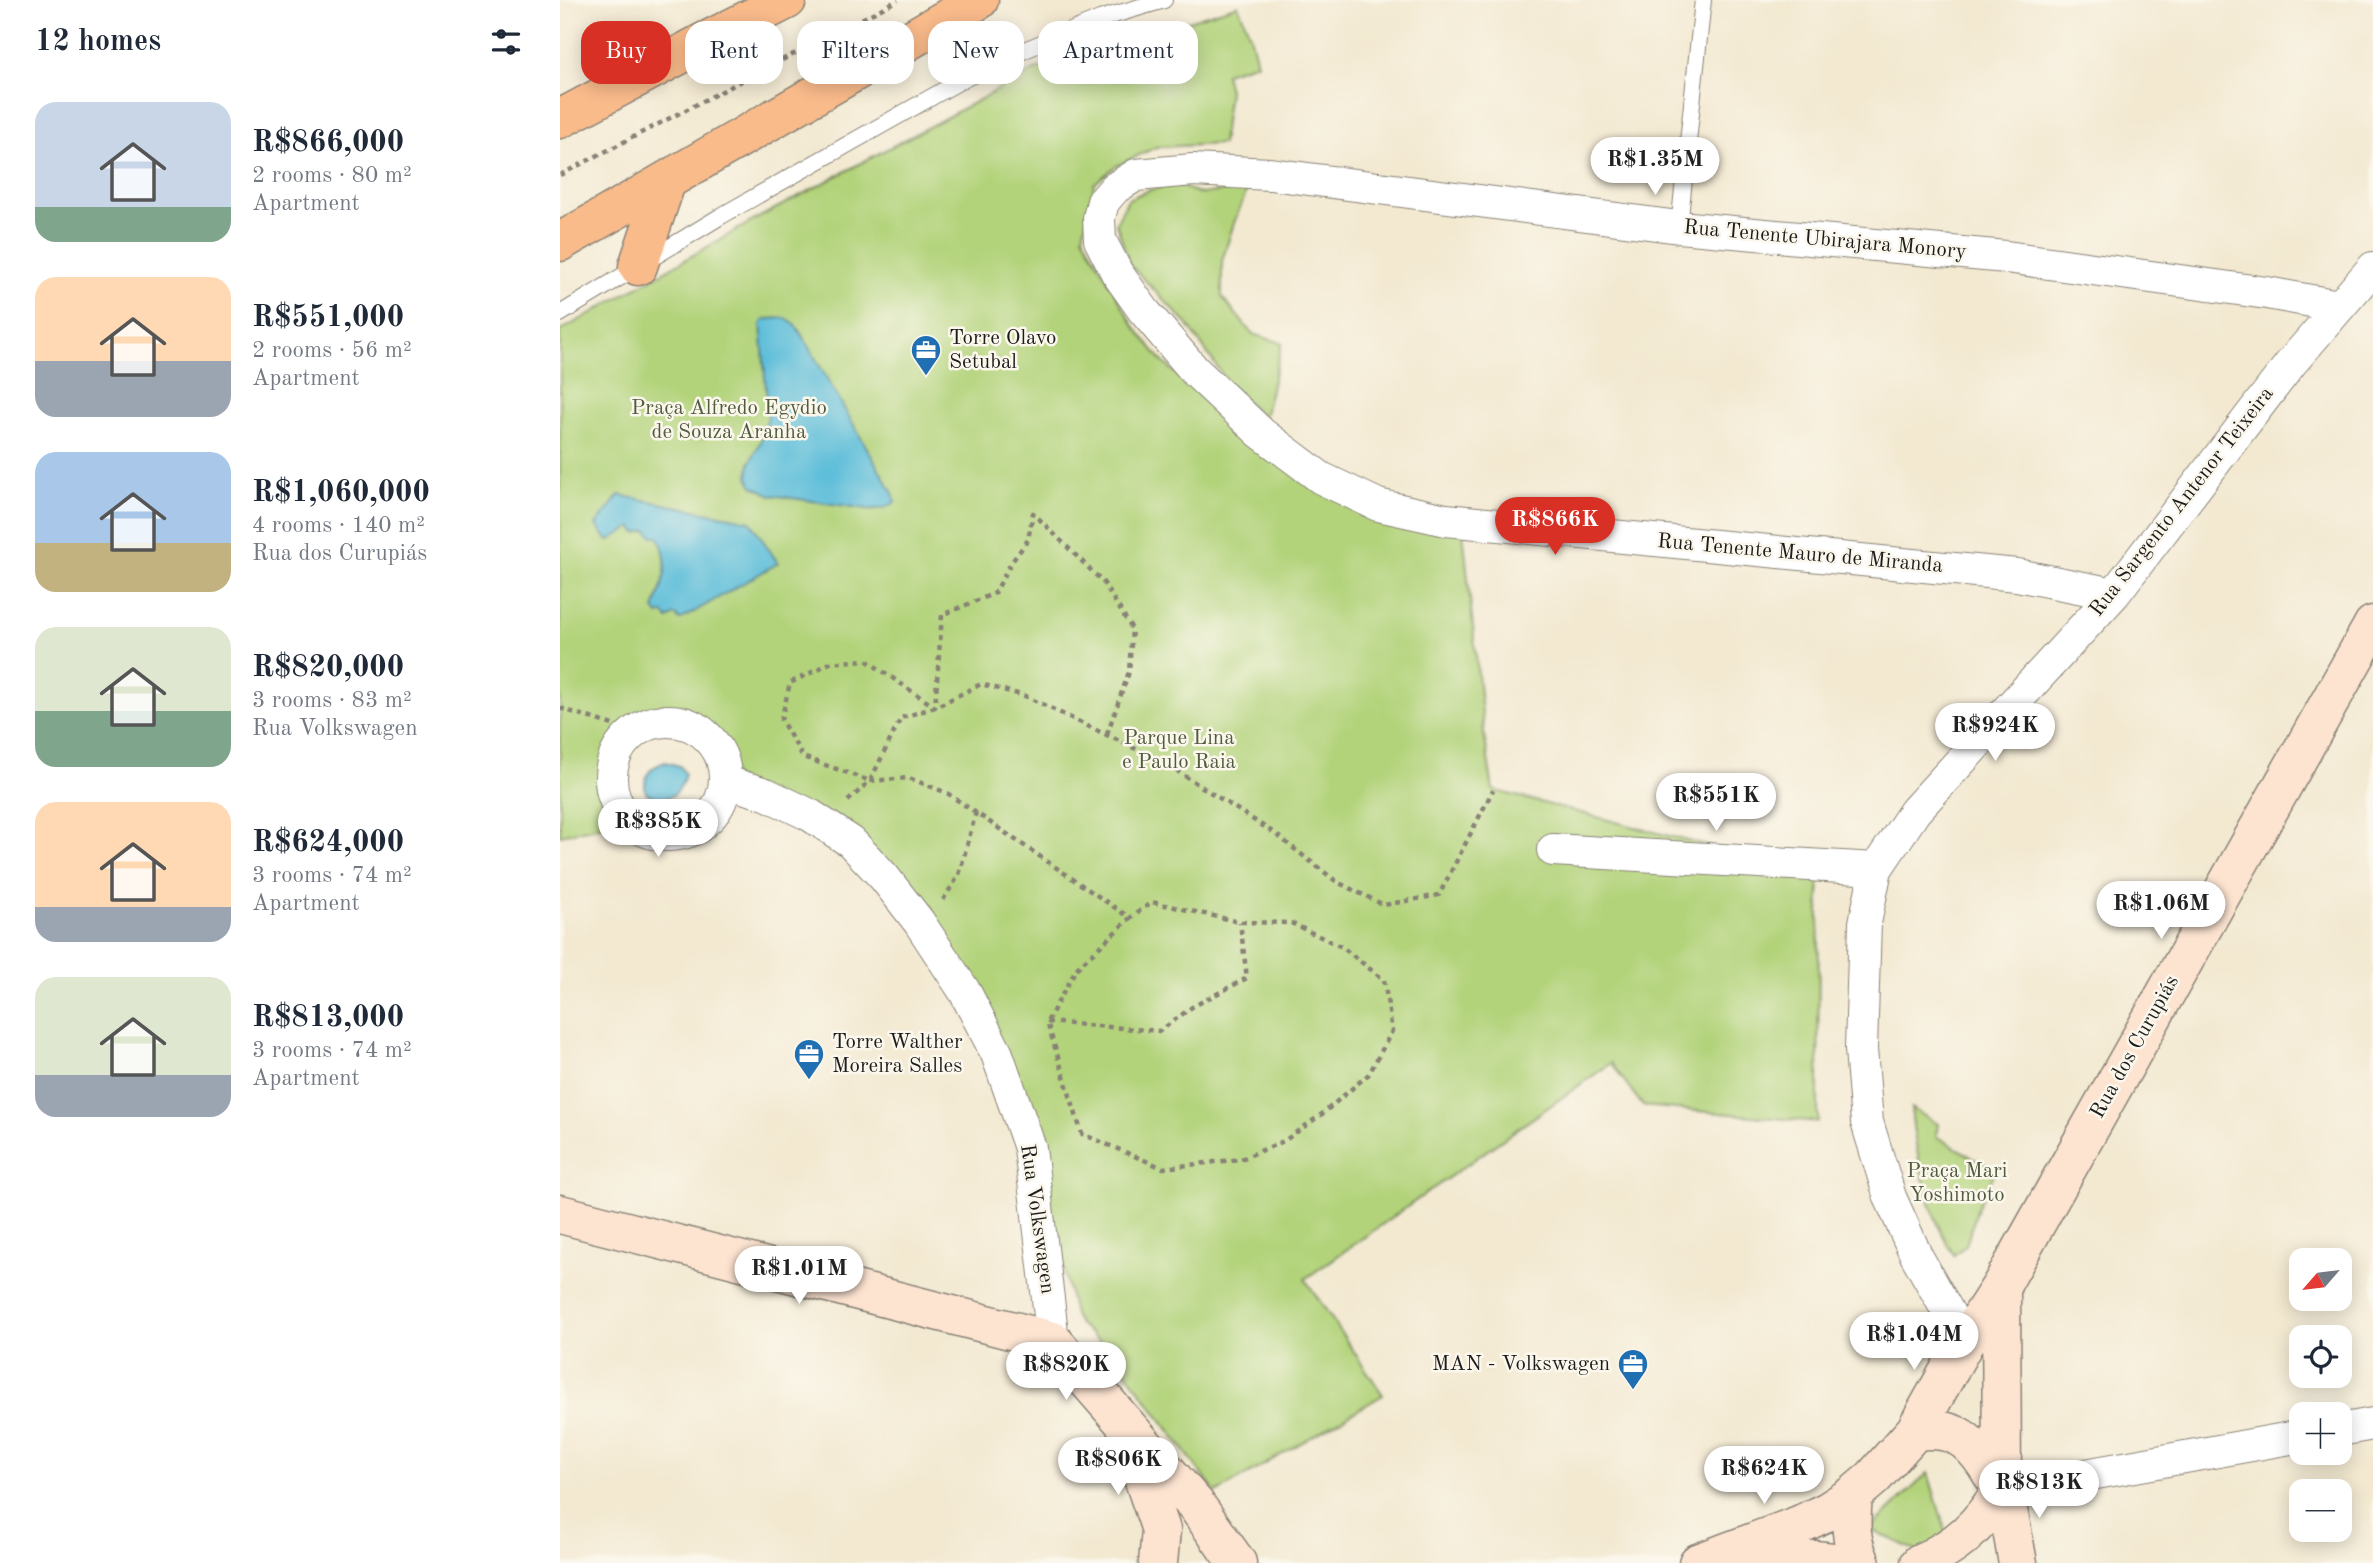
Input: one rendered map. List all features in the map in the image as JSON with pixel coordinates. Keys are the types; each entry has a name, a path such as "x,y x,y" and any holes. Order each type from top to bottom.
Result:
{"main road":[{"path":"560,119 787,0"},
{"path":"560,242 979,0"},
{"path":"638,266 667,180"}],"street":[{"name":"Rua Tenente Ubirajara Monory","path":"1117,273 1100,240 1099,218 1103,202 1115,188 1136,175 1193,170 1270,174 1679,227 2006,257 2267,293 2339,306"},
{"name":"Rua Sargento Antenor Teixeira","path":"1965,1342 1916,1255 1890,1197 1867,1122 1861,1049 1865,923 1876,869 1915,811 2114,594 2291,363 2373,268"},
{"name":"Rua Tenente Mauro de Miranda","path":"1117,273 1143,311 1195,371 1261,433 1321,478 1377,505 1446,520 2017,575 2114,594"},
{"name":"Rua dos Curupiás","path":"1698,1563 1799,1525 1828,1511 1873,1478 1915,1431 1965,1342 2001,1286 2373,625"},
{"path":"668,720 687,723 703,732 716,746 723,763 726,782 720,802 708,819 691,830 672,835 651,832 633,822 619,807 612,787 612,767 620,748 634,732 650,723 668,720"},
{"name":"Rua Volkswagen","path":"726,782 766,794 810,815 851,842 884,877 919,922 965,992 996,1054 1030,1148 1053,1341"},
{"path":"1553,850 1876,869"},
{"path":"560,1214 1053,1341 1196,1506 1237,1563"},
{"name":"Rua dos Curupiás","path":"2001,1286 2002,1474"},
{"path":"1965,1342 1976,1366 2002,1474 2018,1563"},
{"path":"2352,1428 2373,1424"},
{"path":"1125,1425 1159,1547"},
{"path":"1915,1431 1932,1428 1950,1432 1964,1439 2002,1474 2289,1438"},
{"path":"1920,1563 1939,1555 1965,1537 1985,1517 2002,1474"},
{"path":"1853,1495 1850,1527 1861,1563"},
{"path":"1159,1547 1179,1511 1196,1506"},
{"path":"1735,1563 1796,1558 1842,1563"}],"lane":[{"path":"560,314 721,216 960,81 1027,49 1100,19 1164,0"},
{"path":"1679,227 1703,0"}],"path":[{"path":"560,175 898,0"},
{"path":"934,707 942,615 995,593 1011,563 1028,540 1033,513 1103,582 1132,629 1129,672 1107,734"},
{"path":"934,707 866,660 830,663 790,683 781,720 803,757 870,781 909,778 947,793 1130,918"},
{"path":"840,810 870,781 901,718 934,707 981,684 1025,696 1163,762 1274,833 1337,882 1384,905 1439,895 1493,790"},
{"path":"560,708 634,732"},
{"path":"938,909 959,875 975,812"},
{"path":"1152,902 1240,922 1291,923 1342,947 1384,979 1392,1031 1369,1074 1322,1114 1284,1141 1241,1159 1163,1168 1082,1134 1047,1022 1076,969 1130,918 1152,902"},
{"path":"1047,1022 1160,1031 1192,1007 1247,978 1240,922"}],"green space":[{"name":"Parque Lina e Paulo Raia","path":"1238,5 1257,63 1225,73 1229,91 1222,144 1156,147 1116,166 1094,184 1083,236 1134,326 1163,362 1277,461 1463,531 1484,733 1493,790 1819,875 1818,1122 1643,1106 1611,1063 1305,1279 1383,1395 1216,1493 1126,1372 1101,1343 1078,1323 1074,1315 1037,1144 889,873 734,777 728,755 713,731 682,716 669,715 643,721 621,736 609,757 601,826 560,835 560,331 760,217 1009,84 1024,84 1024,76 1035,70 1038,69 1038,84 1198,84 1198,21 1188,21"},
{"path":"1177,185 1201,194 1248,188 1222,261 1222,297 1252,334 1282,343 1264,418 1229,384 1187,324 1130,265 1116,223 1128,199 1149,190"},
{"name":"Praça Mari Yoshimoto","path":"1911,1108 1938,1124 1936,1136 1996,1171 1979,1204 1966,1245 1954,1255 1930,1204"},
{"path":"1928,1473 1949,1542 1918,1552 1870,1529"}],"water":[{"path":"786,318 794,323 803,337 893,493 895,502 889,506 867,509 771,495 753,486 748,477 750,463 763,436 768,416 761,324 765,319"},
{"path":"619,495 750,521 778,563 680,620 675,615 668,619 663,613 658,615 654,609 666,564 658,536 652,536 647,530 637,533 632,527 608,541 596,525"},
{"path":"665,762 680,766 685,774 676,792 658,800 646,793 645,782 651,770"}],"place":[{"name":"Torre Olavo Setubal","path":"926,377"},
{"name":"Torre Walther Moreira Salles","path":"809,1081"},
{"name":"MAN - Volkswagen","path":"1633,1391"}],"park label":[{"name":"Praça Alfredo Egydio de Souza Aranha","path":"729,420"}]}
